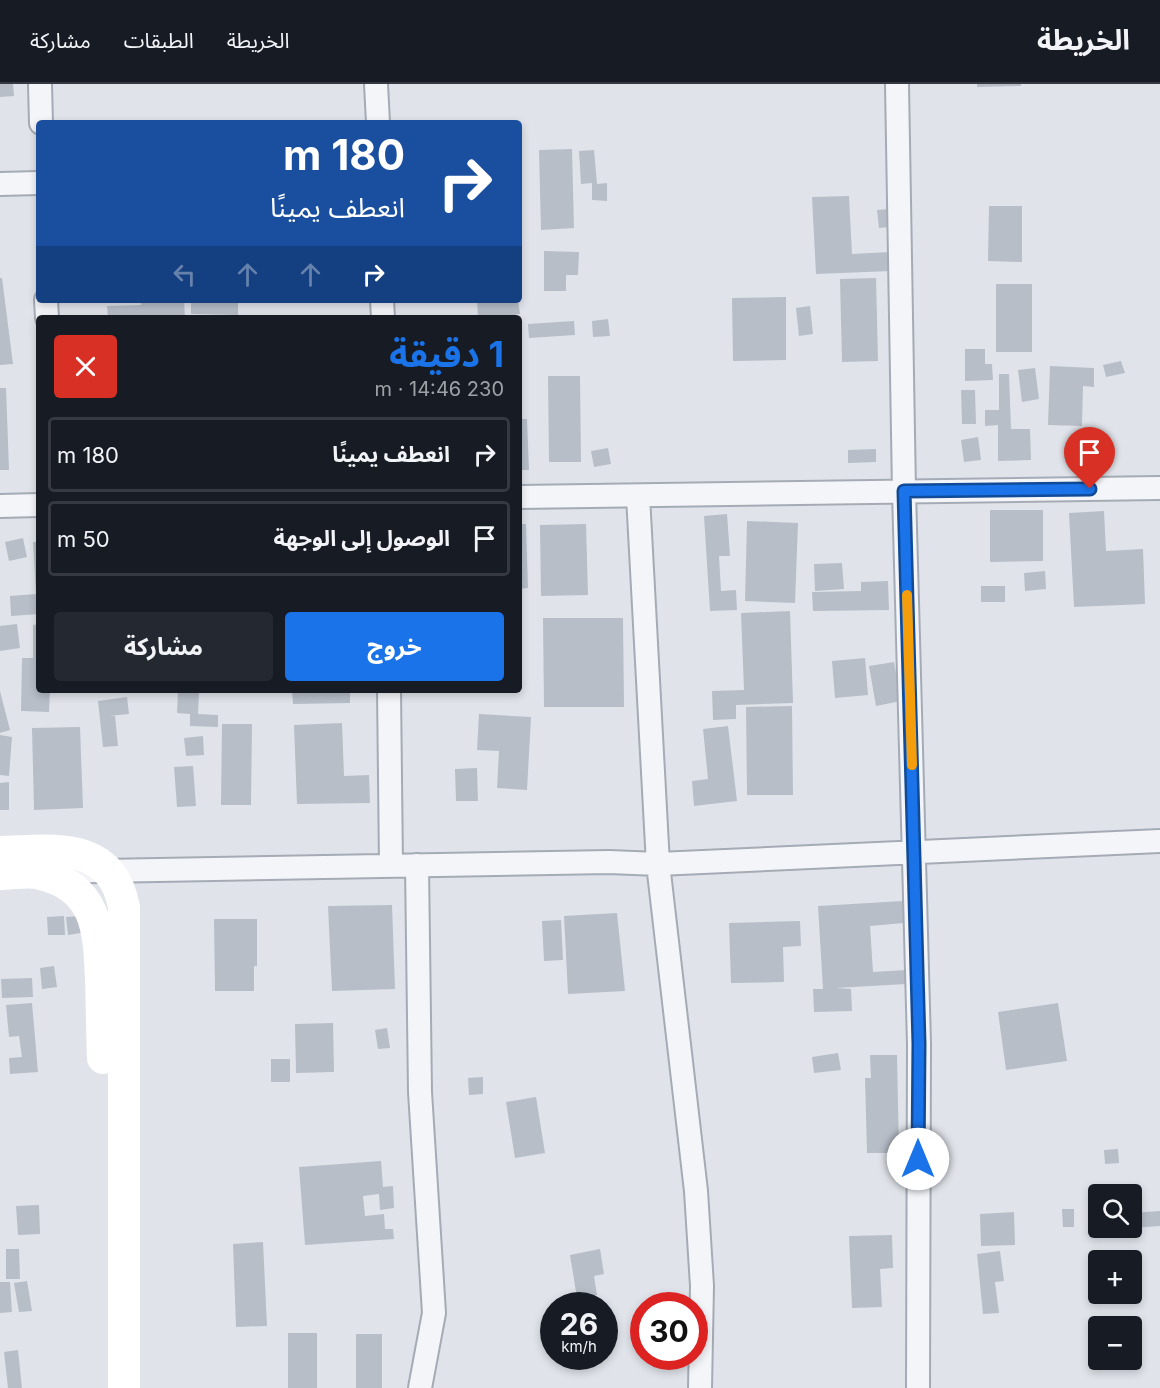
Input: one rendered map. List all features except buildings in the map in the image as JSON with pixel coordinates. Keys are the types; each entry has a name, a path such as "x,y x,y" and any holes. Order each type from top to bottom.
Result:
{"street":[{"path":"40,84 41,120"},
{"path":"376,84 378,120"},
{"path":"897,84 904,491 919,1044 918,1388"},
{"path":"0,184 36,183"},
{"path":"522,497 1160,488"},
{"path":"638,496 658,864 696,1191 702,1286 700,1388"},
{"path":"0,506 36,506"},
{"path":"389,693 391,865"},
{"path":"0,874 391,865 609,862 658,864 1160,841"},
{"path":"0,852 74,851 107,870 121,890 124,907 124,1388"},
{"path":"417,865 420,1092 434,1313 420,1388"},
{"path":"35,873 65,883 77,893 90,908 100,935 113,1388"}],"slow traffic":[{"path":"907,595 912,765"}],"route":[{"path":"918,1159 919,1044 904,491 1090,489"}]}
